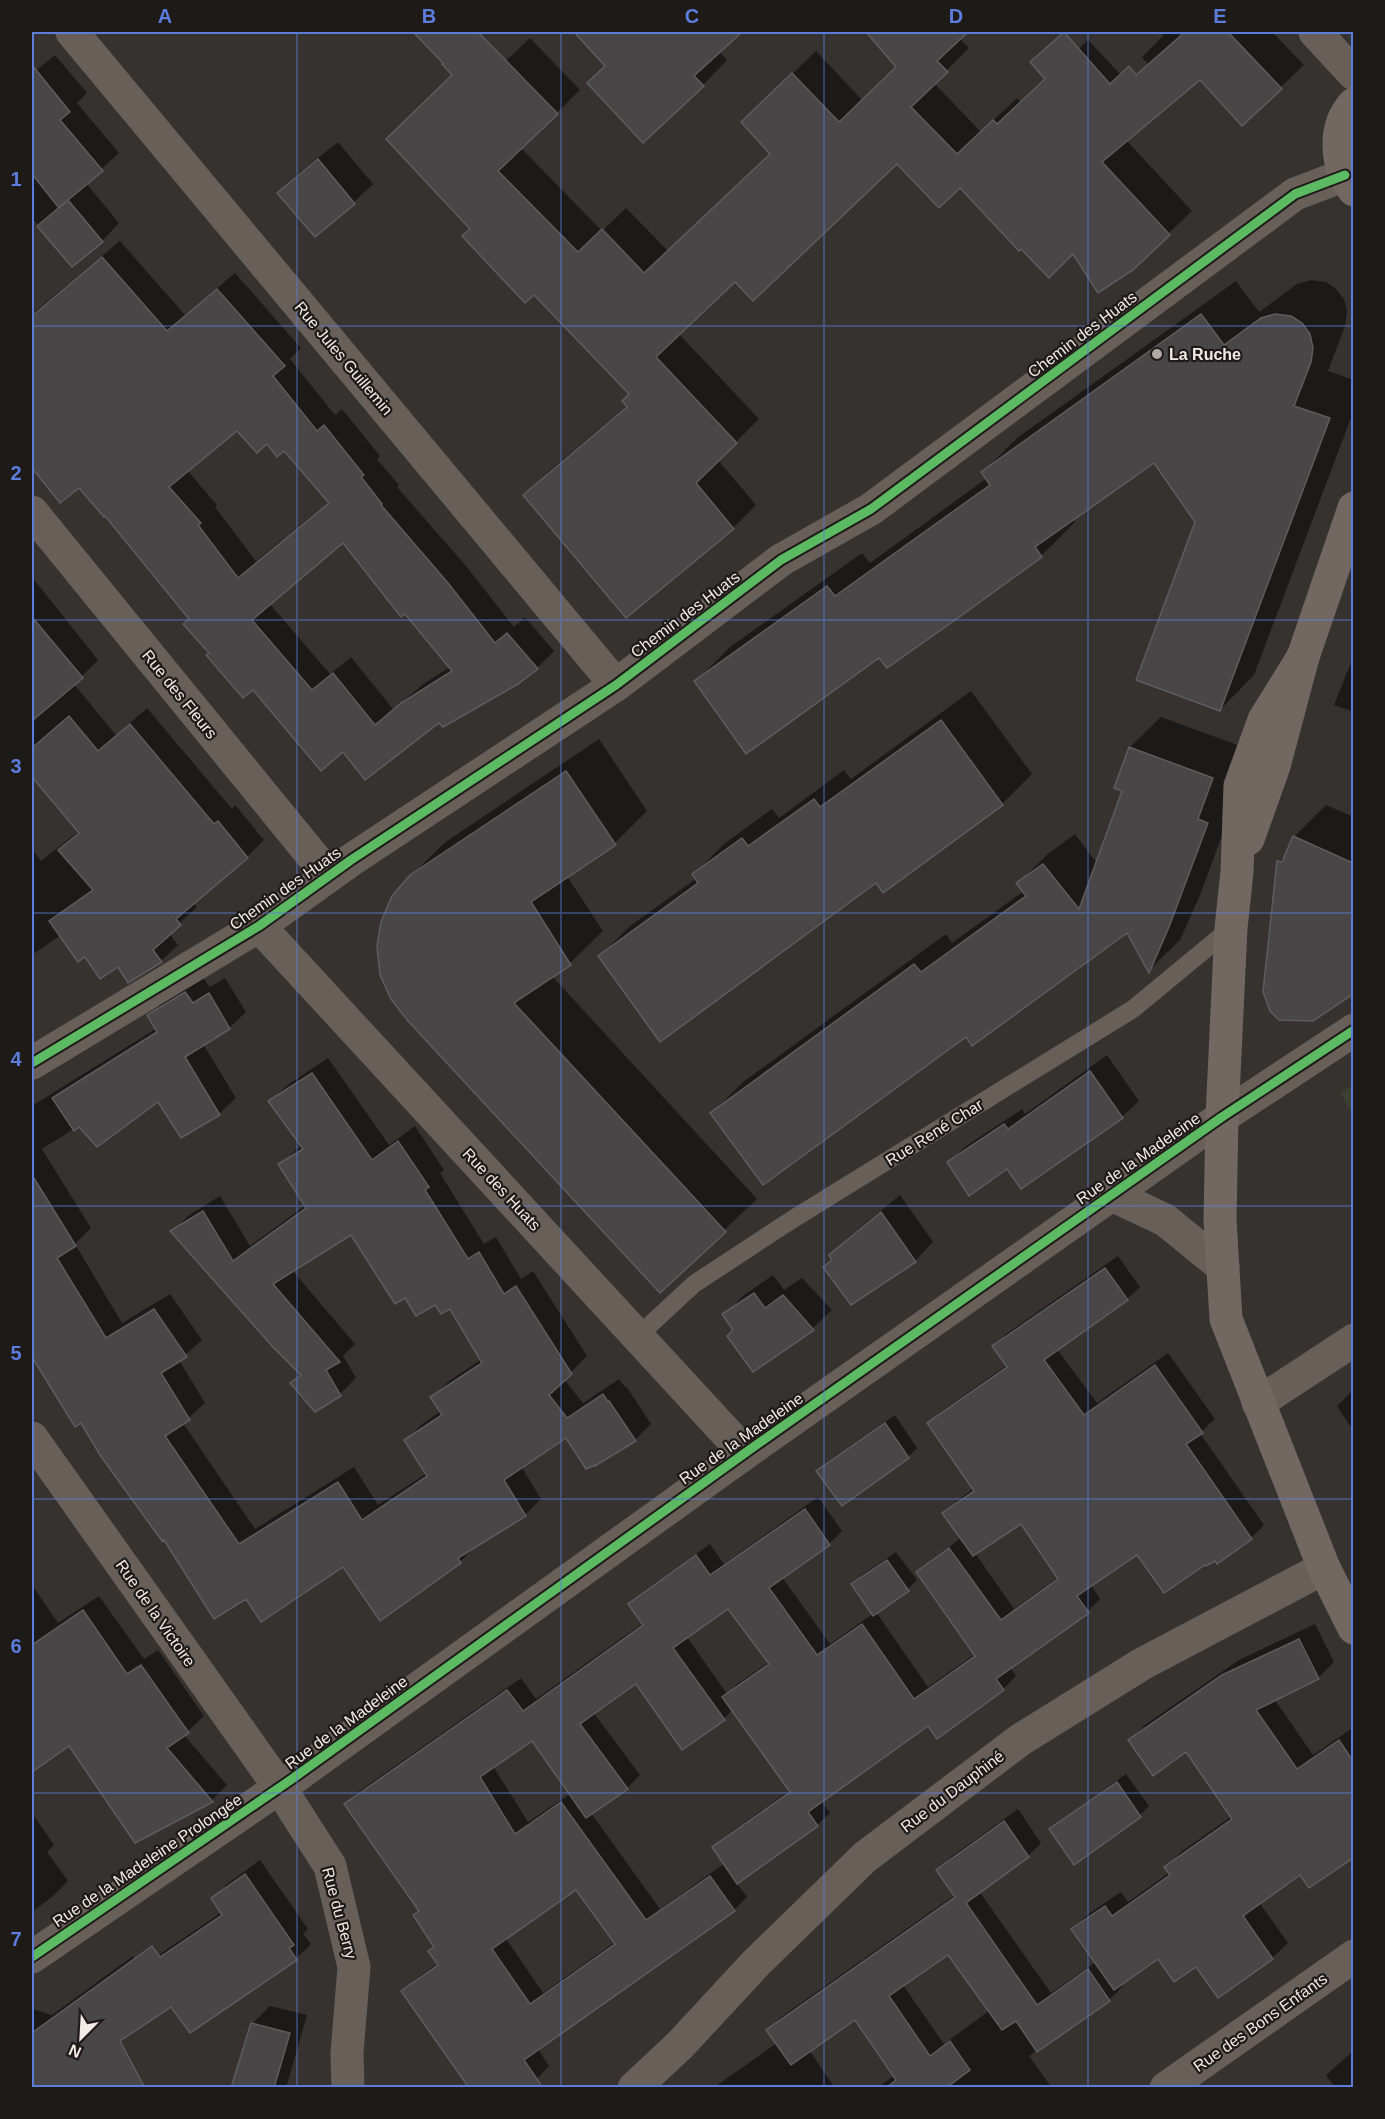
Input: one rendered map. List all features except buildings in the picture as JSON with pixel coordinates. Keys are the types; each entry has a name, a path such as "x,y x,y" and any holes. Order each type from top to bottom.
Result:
{"street":[{"name":"Rue Jules Guillemin","path":"72,32 616,685"},
{"path":"1315,32 1353,74"},
{"path":"1349,183 1339,148 1339,131 1345,114 1353,104"},
{"name":"Chemin des Huats","path":"32,1063 259,926 328,875 616,685 781,560 872,509 1295,194 1349,183"},
{"path":"1353,508 1303,657 1264,720 1240,786 1222,1118 1220,1220 1226,1319 1324,1568 1353,1628"},
{"name":"Rue des Fleurs","path":"32,512 328,875"},
{"name":"Rue des Huats","path":"259,926 745,1453"},
{"name":"Rue de la Madeleine","path":"280,1788 745,1453 1222,1118 1353,1030"},
{"path":"1112,1195 1165,1220 1223,1267"},
{"path":"1258,1402 1353,1340"},
{"name":"Rue de la Victoire","path":"32,1438 280,1788"},
{"name":"Rue du Dauphiné","path":"634,2088 680,2044 756,1963 865,1857 1020,1740 1142,1664 1324,1568"},
{"name":"Rue de la Madeleine Prolongée","path":"32,1957 280,1788"},
{"name":"Rue du Berry","path":"280,1788 330,1866 354,1967 346,2053 348,2088"},
{"name":"Rue des Bons Enfants","path":"1166,2088 1353,1956"}],"lane":[{"name":"Rue René Char","path":"638,1336 694,1284 793,1219 1133,1009 1231,928"}],"green space":[{"path":"1353,1085 1353,1114 1340,1093"}],"cycle path":[{"path":"32,1063 259,926 351,860 616,685 781,560 871,509 1295,194 1345,175"},
{"path":"32,1957 292,1779 745,1453 1222,1117 1354,1030"}],"place":[{"name":"La Ruche","path":"1157,354"}]}
